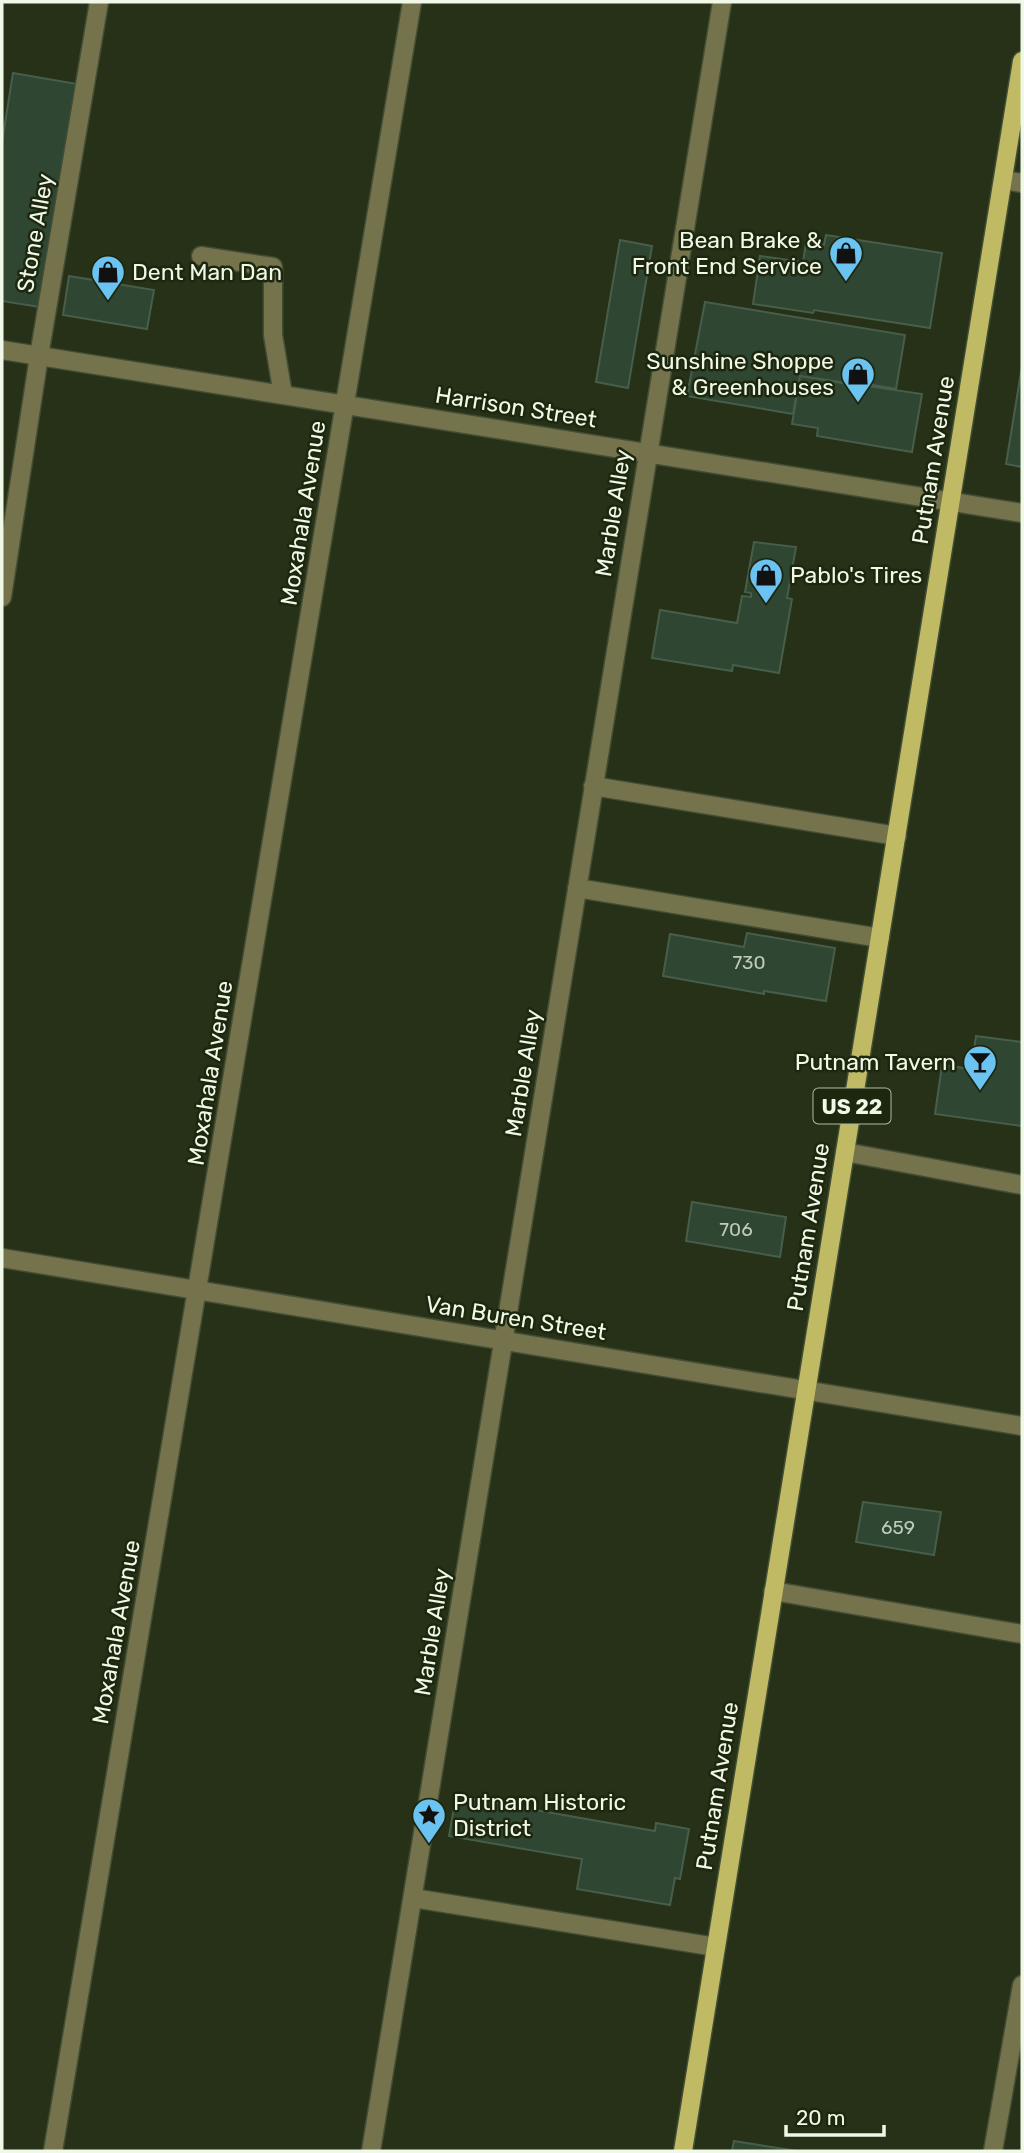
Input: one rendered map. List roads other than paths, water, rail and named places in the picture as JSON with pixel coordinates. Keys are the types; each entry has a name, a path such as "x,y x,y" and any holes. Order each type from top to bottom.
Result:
{"main road":[{"name":"Putnam Avenue","path":"683,2151 1022,61"}],"street":[{"name":"Stone Alley","path":"2,597 39,356 99,2"},
{"name":"Moxahala Avenue","path":"54,2151 412,2"},
{"name":"Marble Alley","path":"371,2151 722,2"},
{"path":"1003,180 1022,183"},
{"path":"201,256 273,267 273,335 283,395"},
{"name":"Harrison Street","path":"2,350 1022,513"},
{"path":"593,786 897,836"},
{"path":"577,888 880,938"},
{"path":"845,1152 1022,1185"},
{"name":"Van Buren Street","path":"2,1258 1022,1426"},
{"path":"774,1591 1022,1634"},
{"path":"414,1898 716,1947"},
{"path":"993,2151 1022,1985"}],"place":[{"name":"Bean Brake & Front End Service","path":"846,283"},
{"name":"Dent Man Dan","path":"108,302"},
{"name":"Sunshine Shoppe & Greenhouses","path":"858,404"},
{"name":"Pablo's Tires","path":"766,605"},
{"name":"Putnam Tavern","path":"980,1092"},
{"name":"Putnam Historic District","path":"429,1845"}]}
